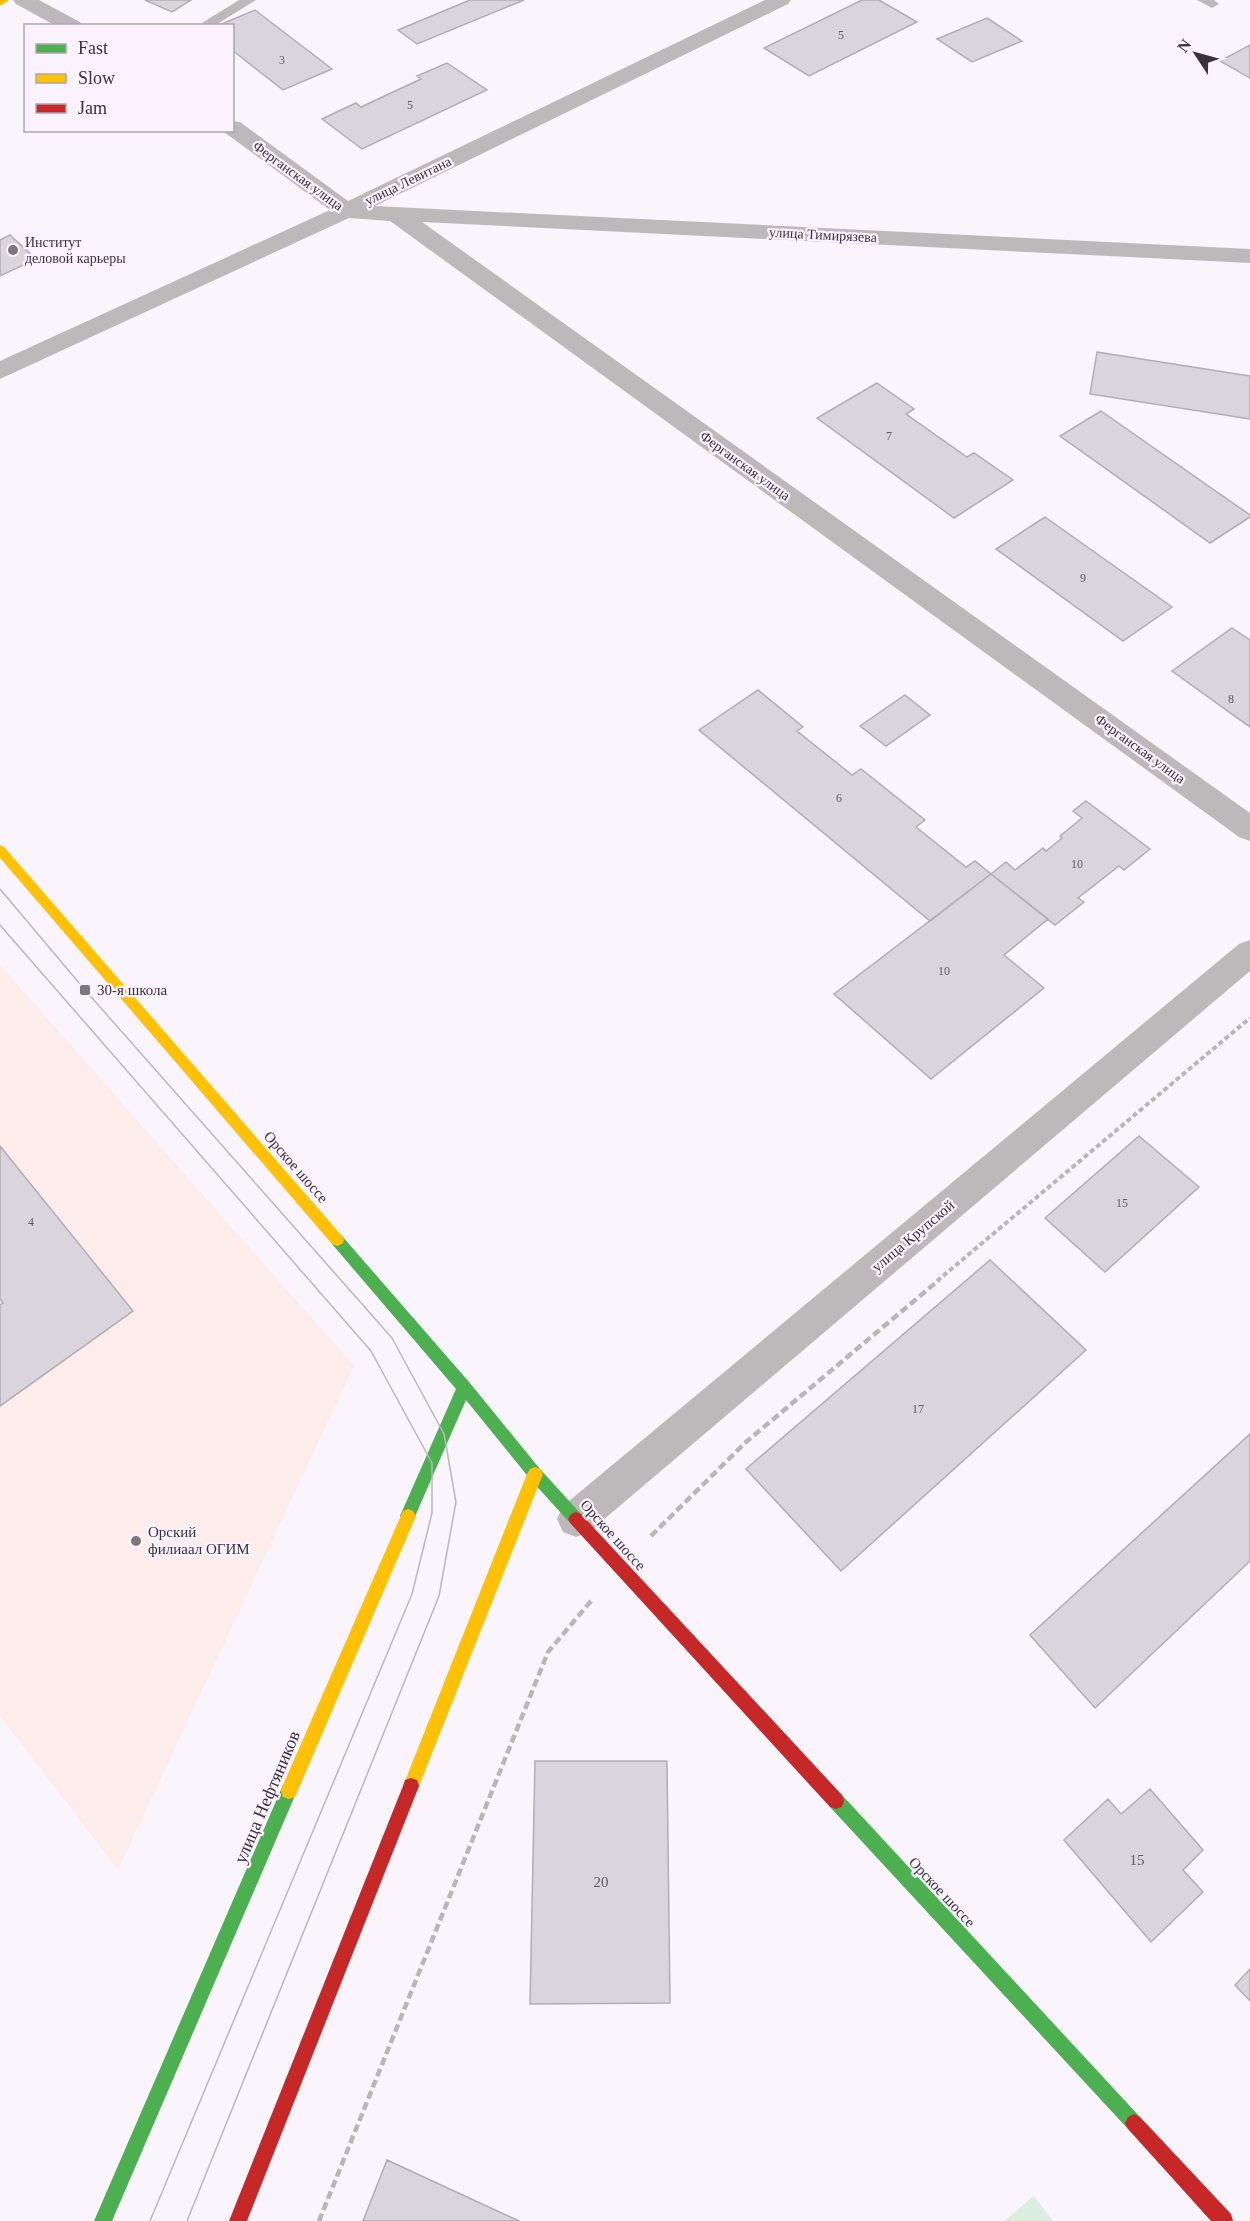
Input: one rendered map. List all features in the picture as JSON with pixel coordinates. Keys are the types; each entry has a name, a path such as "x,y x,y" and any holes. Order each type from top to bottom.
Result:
{"main road":[{"path":"0,3 4,0"},
{"name":"Орское шоссе","path":"0,850 464,1387 535,1474 1224,2221"},
{"name":"улица Нефтяников","path":"103,2221 464,1387"},
{"path":"238,2221 535,1474"}],"street":[{"path":"23,0 70,24"},
{"name":"улица Левитана","path":"0,370 346,212 781,0"},
{"name":"Ферганская улица","path":"234,129 346,212 396,214 1250,829"},
{"name":"улица Тимирязева","path":"396,214 1250,256"},
{"name":"улица Крупской","path":"576,1519 1250,952"}],"lane":[{"path":"207,24 249,0"}],"path":[{"path":"319,2221 548,1652 620,1568 746,1442 1250,1018"}],"shaded area":[{"name":"Орский филиаал ОГИМ","path":"0,965 354,1366 118,1870 0,1716"}],"green space":[{"path":"1034,2196 1053,2221 1004,2221"}],"building":[{"path":"145,0 191,0 172,12"},
{"path":"470,0 524,0 417,44 398,30"},
{"path":"862,0 879,0 917,22 809,76 764,48"},
{"path":"255,10 332,69 283,90 234,52 234,24 222,24"},
{"path":"987,18 1022,41 972,62 937,39"},
{"path":"1250,45 1250,78 1220,61"},
{"path":"447,63 487,90 362,149 322,119 356,103 361,107 421,79 417,76"},
{"name":"Институт деловой карьеры","path":"10,235 36,259 0,276 0,240"},
{"path":"1097,352 1250,376 1250,419 1090,394"},
{"path":"877,383 914,409 906,414 967,457 974,453 1013,480 954,518 817,418"},
{"path":"1101,411 1250,517 1210,543 1060,436"},
{"path":"1045,517 1172,607 1123,641 996,549"},
{"path":"1232,628 1250,640 1250,727 1172,671"},
{"path":"758,690 803,727 797,731 852,775 861,769 925,820 916,827 966,867 975,861 991,874 930,921 699,730"},
{"path":"905,695 930,715 886,746 860,726"},
{"path":"1086,801 1150,849 1124,870 1119,866 1078,898 1084,902 1055,925 991,874 1006,862 1015,870 1043,848 1046,851 1082,818 1073,811"},
{"path":"991,874 1048,919 1004,955 1044,988 931,1079 834,994"},
{"path":"1139,1136 1199,1187 1105,1272 1045,1218"},
{"path":"0,1146 133,1311 0,1406 0,1305 3,1303 0,1299"},
{"path":"990,1260 1086,1350 841,1571 746,1469"},
{"path":"1250,1434 1250,1561 1095,1708 1030,1635"},
{"path":"535,1761 667,1761 670,2003 530,2004"},
{"path":"1150,1789 1203,1850 1183,1870 1203,1892 1151,1942 1064,1840 1108,1799 1121,1814"},
{"path":"1250,1969 1250,2001 1235,1985"},
{"path":"387,2160 519,2221 363,2221"}],"tram line":[{"path":"0,889 85,990 392,1338 444,1434 456,1502 439,1596 187,2221"},
{"path":"0,925 371,1351 432,1463 432,1513 412,1594 150,2221"}],"traffic: fast":[{"path":"337,1240 464,1387 535,1474 576,1519"},
{"path":"408,1516 464,1387"},
{"path":"103,2221 289,1791"},
{"path":"836,1801 1134,2123"}],"traffic: slow":[{"path":"0,3 5,0"},
{"path":"0,850 337,1240"},
{"path":"411,1786 535,1474"},
{"path":"289,1791 408,1516"}],"traffic: jam":[{"path":"576,1519 836,1801"},
{"path":"238,2221 411,1786"},
{"path":"1134,2123 1224,2221"}],"place":[{"name":"Институт деловой карьеры","path":"13,250"},
{"name":"30-я школа","path":"85,990"},
{"name":"Орский филиаал ОГИМ","path":"136,1541"}]}
